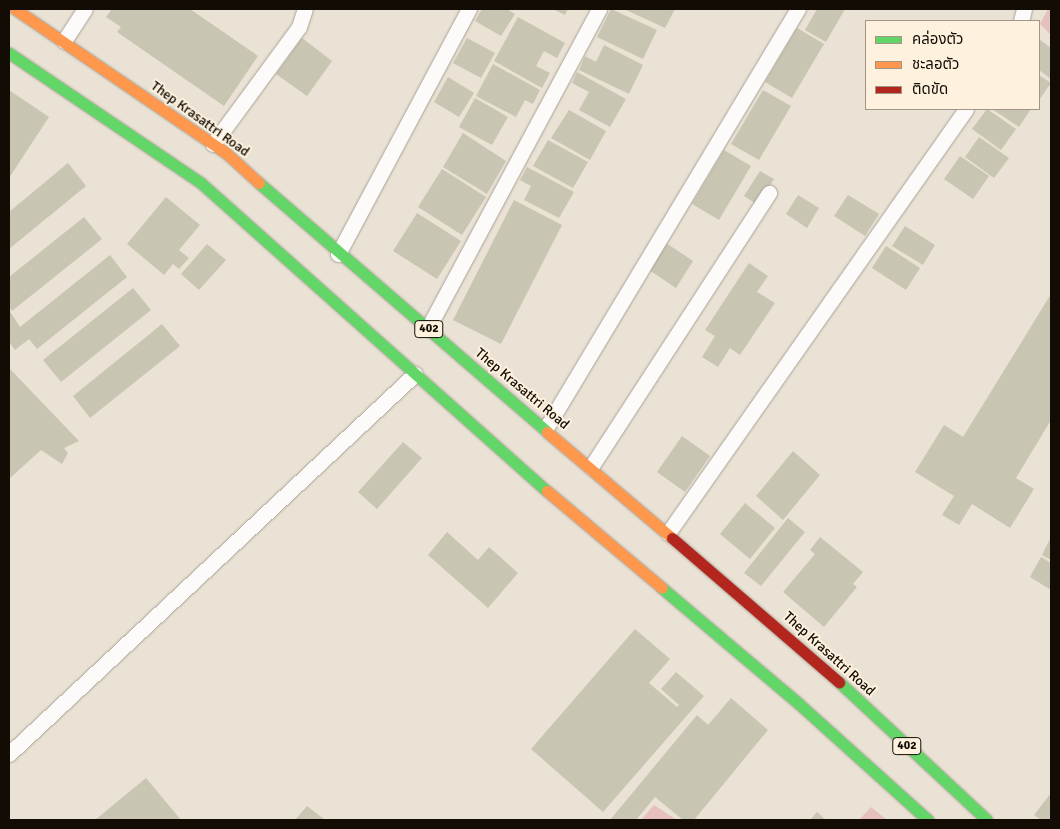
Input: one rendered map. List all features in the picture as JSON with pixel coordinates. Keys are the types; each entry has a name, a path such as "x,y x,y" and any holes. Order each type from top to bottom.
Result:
{"main road":[{"name":"Thep Krasattri Road","path":"15,9 213,144 338,254 546,428 828,671 987,820"},
{"path":"9,53 201,183 492,444 798,703 928,820"}],"street":[{"path":"64,41 86,9"},
{"path":"213,144 298,27 305,9"},
{"path":"338,254 469,9"},
{"path":"428,328 599,9"},
{"path":"546,428 798,9"},
{"path":"668,533 965,110"},
{"path":"591,467 769,193"},
{"path":"9,754 415,374"}],"shaded area":[{"path":"1048,9 1051,9 1051,35 1040,24"},
{"path":"654,805 677,820 641,820"},
{"path":"871,807 887,820 859,820"}],"building":[{"path":"112,9 190,9 258,56 224,106 117,32 121,27 106,17"},
{"path":"482,9 507,9 515,14 501,36 475,21"},
{"path":"553,9 568,9 565,15"},
{"path":"611,9 657,30 643,59 597,37"},
{"path":"624,9 675,9 665,28"},
{"path":"817,9 845,9 826,42 805,30"},
{"path":"518,17 565,43 557,58 544,51 536,66 550,73 542,88 494,61"},
{"path":"797,28 824,44 792,98 765,82"},
{"path":"302,38 332,61 307,96 276,74"},
{"path":"467,38 495,53 481,78 453,63"},
{"path":"1040,40 1051,48 1051,79 1040,71"},
{"path":"604,45 643,65 629,94 579,70 585,56 596,62"},
{"path":"493,64 540,90 533,104 525,100 516,117 476,96"},
{"path":"577,72 626,99 610,127 579,110 589,92 572,83"},
{"path":"1040,76 1051,83 1040,99"},
{"path":"448,77 474,93 459,117 434,102"},
{"path":"9,90 49,117 9,178"},
{"path":"763,90 791,106 759,160 731,144"},
{"path":"475,98 508,117 492,145 459,127"},
{"path":"569,110 606,131 590,160 551,138"},
{"path":"986,110 988,110 1016,129 1001,150 972,129"},
{"path":"994,110 1030,110 1019,127"},
{"path":"463,133 506,161 487,194 443,167"},
{"path":"979,137 1009,158 994,178 965,157"},
{"path":"548,140 588,162 573,188 533,166"},
{"path":"724,150 751,166 719,220 692,204"},
{"path":"960,156 989,176 973,199 944,179"},
{"path":"68,163 86,186 9,249 9,212"},
{"path":"527,167 574,192 559,218 524,200 531,186 520,180"},
{"path":"442,169 486,197 462,235 418,207"},
{"path":"760,171 774,179 758,205 744,196"},
{"path":"798,195 819,208 807,228 786,214"},
{"path":"848,195 879,214 865,236 834,216"},
{"path":"166,197 200,225 179,250 189,258 179,269 173,264 164,275 127,244"},
{"path":"514,200 562,225 501,344 453,320"},
{"path":"417,213 461,241 437,279 393,251"},
{"path":"84,217 102,239 12,311 9,307 9,277"},
{"path":"905,226 935,245 923,265 892,246"},
{"path":"663,241 693,261 676,288 646,268"},
{"path":"207,244 226,260 199,290 181,274"},
{"path":"886,246 920,268 906,290 872,268"},
{"path":"110,255 127,277 37,349 29,339 15,350 9,342 9,310 20,327"},
{"path":"749,263 768,276 757,292 775,303 740,355 730,348 718,367 702,357 715,336 705,330"},
{"path":"133,288 151,310 61,382 43,360"},
{"path":"1051,294 1051,420 1016,478 1034,489 1010,528 972,504 959,525 942,515 954,496 915,472 944,425 963,437"},
{"path":"162,324 180,346 90,418 73,396"},
{"path":"9,368 79,441 64,448 68,453 62,464 41,450 9,479"},
{"path":"682,436 710,456 685,492 657,472"},
{"path":"403,442 422,458 377,509 358,492"},
{"path":"793,451 820,475 783,520 756,496"},
{"path":"745,503 775,528 750,559 720,534"},
{"path":"788,518 805,532 761,586 744,573"},
{"path":"447,532 478,560 489,547 518,573 488,608 428,555"},
{"path":"820,537 863,572 853,584 857,587 824,627 783,592 815,554 810,550"},
{"path":"1051,537 1051,560 1042,555"},
{"path":"1041,557 1051,563 1051,590 1030,577"},
{"path":"635,629 670,659 649,683 677,707 679,705 661,689 676,672 704,696 603,812 531,749"},
{"path":"731,698 768,730 694,820 683,820 655,797 636,820 610,820 697,715 708,725"},
{"path":"146,778 181,820 95,820"},
{"path":"1051,793 1051,820 1041,820 1034,815"},
{"path":"307,806 325,820 295,820"},
{"path":"817,812 826,820 810,820"}],"traffic: fast":[{"path":"9,53 201,183 547,491"},
{"path":"259,183 547,432"},
{"path":"662,588 798,703 928,820"},
{"path":"839,682 987,820"}],"traffic: slow":[{"path":"15,9 225,152 259,183"},
{"path":"547,432 672,538"},
{"path":"547,491 662,588"}],"traffic: jam":[{"path":"672,538 839,682"}]}
